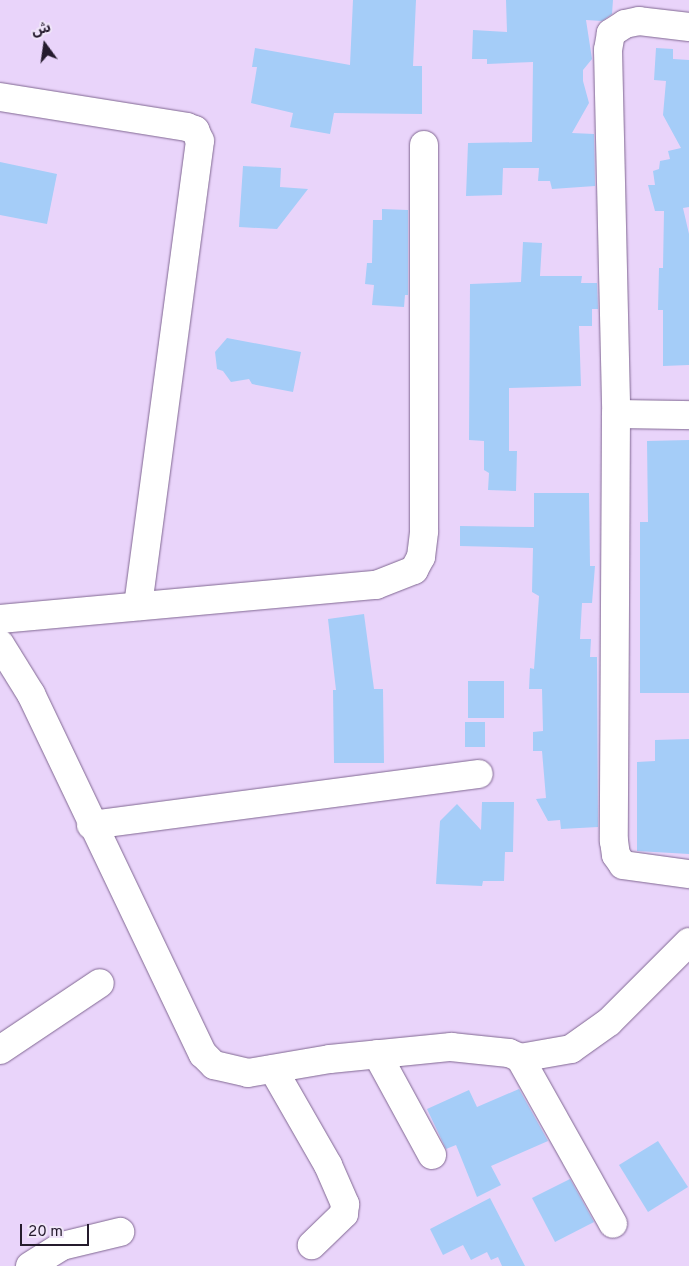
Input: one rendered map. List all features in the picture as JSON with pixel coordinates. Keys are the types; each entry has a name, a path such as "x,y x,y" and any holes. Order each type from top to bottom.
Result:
{"street":[{"path":"689,27 639,21 625,24 611,34 608,50 616,414 614,841 616,855 623,865 689,874"},
{"path":"0,97 187,127 195,130 200,141 138,606"},
{"path":"0,619 376,585 414,570 421,557 424,531 424,146"},
{"path":"616,414 689,414"},
{"path":"0,644 31,694 203,1054 214,1065 230,1071 248,1073 377,1054 451,1047 509,1053 520,1058 571,1049 584,1043 689,942"},
{"path":"92,825 479,774"},
{"path":"0,1050 100,983"},
{"path":"377,1054 432,1155"},
{"path":"520,1058 613,1224"},
{"path":"274,1069 328,1165 346,1204 344,1214 312,1245"},
{"path":"30,1266 62,1246 120,1232"}],"building":[{"path":"353,0 416,0 413,66 422,66 422,114 334,113 330,134 290,127 293,113 251,103 257,67 252,67 255,48 350,65"},
{"path":"506,0 613,0 612,14 602,21 586,20 592,59 583,70 583,81 589,103 572,133 594,134 595,186 552,189 550,181 538,181 539,168 503,168 502,195 466,196 468,143 532,142 533,62 487,64 487,59 472,59 473,30 507,32"},
{"path":"656,48 673,49 673,59 689,60 689,207 683,208 689,234 689,365 663,366 663,310 658,310 659,268 663,268 664,211 655,211 648,185 655,185 653,171 659,169 660,161 670,159 668,151 681,148 663,115 666,81 654,80"},
{"path":"0,162 57,174 47,224 0,215"},
{"path":"243,166 281,168 280,187 308,189 277,229 239,227"},
{"path":"382,209 408,210 408,295 405,295 404,307 372,305 374,285 365,284 367,263 372,263 373,220 382,220"},
{"path":"523,242 542,243 540,276 582,276 581,283 597,283 598,309 592,309 592,326 579,326 581,386 509,388 509,451 517,451 516,491 488,490 489,473 484,470 484,441 469,440 470,284 521,282"},
{"path":"227,338 301,352 293,392 252,384 249,379 231,382 223,371 217,369 215,352"},
{"path":"689,440 689,693 640,693 640,522 648,522 647,441"},
{"path":"534,493 589,493 590,566 595,566 592,603 582,603 580,639 591,639 590,657 597,657 598,827 561,829 560,820 548,821 536,799 546,798 542,751 533,751 533,732 543,731 542,689 529,689 530,668 534,669 539,596 532,592 533,548 460,546 460,526 534,527"},
{"path":"364,614 374,689 383,689 384,763 334,763 333,690 336,690 328,619"},
{"path":"468,681 504,681 504,718 468,718"},
{"path":"465,722 485,722 485,747 465,747"},
{"path":"689,739 689,854 637,851 637,762 655,761 655,740"},
{"path":"482,802 514,802 513,852 505,852 504,881 483,881 482,886 436,884 440,821 457,804 481,830"},
{"path":"519,1089 548,1141 491,1166 501,1185 477,1197 456,1145 446,1149 427,1109 469,1090 477,1107"},
{"path":"658,1141 688,1187 648,1212 619,1165"},
{"path":"570,1179 594,1222 555,1242 532,1198"},
{"path":"490,1198 525,1266 502,1266 498,1257 491,1260 487,1252 471,1260 463,1245 443,1255 430,1229"}]}
